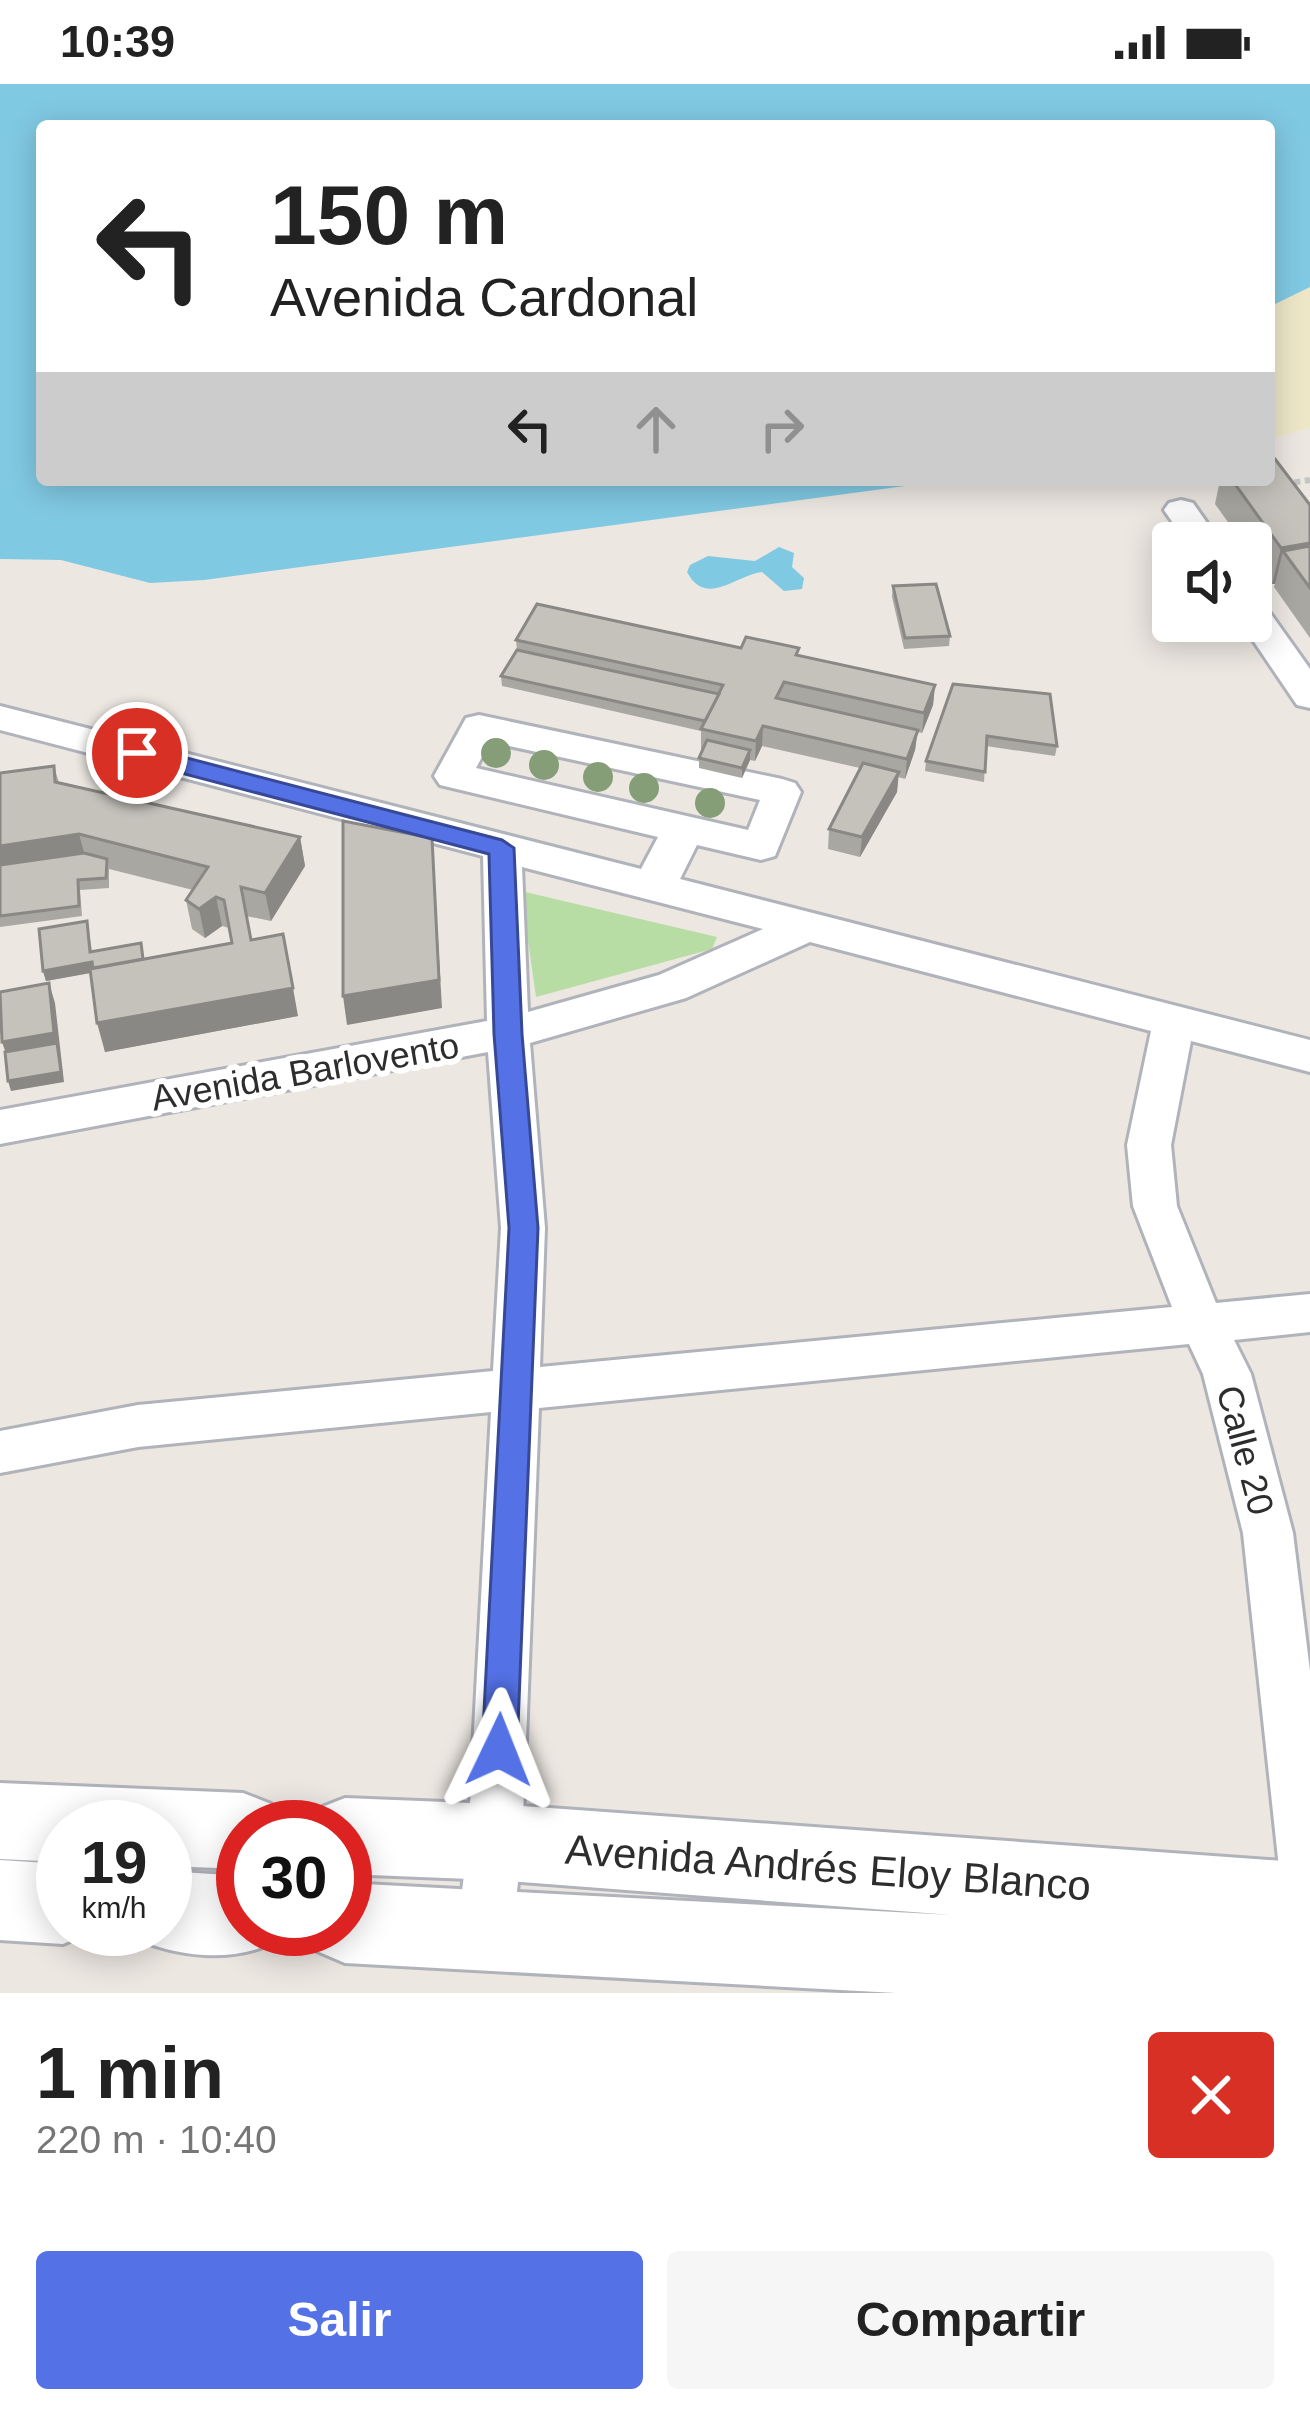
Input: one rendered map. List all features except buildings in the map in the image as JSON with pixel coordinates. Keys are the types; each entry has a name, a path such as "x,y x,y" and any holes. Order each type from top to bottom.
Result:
{"main road":[{"path":"0,1820 36,1822"},
{"name":"Avenida Andrés Eloy Blanco","path":"372,1836 1310,1900"},
{"path":"0,1900 36,1902"},
{"name":"Avenida Andrés Eloy Blanco","path":"372,1925 1310,1975"}],"street":[{"path":"1181,510 1189,522"},
{"path":"1272,641 1310,696"},
{"path":"0,718 1310,1056"},
{"path":"481,725 782,793 761,846 685,830 654,887 681,829 453,776 481,725"},
{"path":"485,1932 495,1842 523,1228 508,1034 502,848"},
{"name":"Avenida Barlovento","path":"0,1127 508,1034 671,987 808,926"},
{"name":"Calle 20","path":"1174,1019 1149,1144 1153,1186 1170,1253 1227,1374 1268,1532 1310,1900"},
{"path":"0,1452 138,1426 1310,1313"}],"path":[{"path":"1288,500 1277,485 1310,480"}],"green space":[{"path":"521,891 717,937 712,949 536,997"}],"sand":[{"path":"1310,287 1310,428 1275,437 1275,304"}],"water":[{"path":"0,84 1310,84 1310,287 1275,304 1275,120 36,120 36,486 905,486 204,580 150,583 61,560 0,559"},
{"path":"779,547 794,553 792,567 804,578 802,589 784,591 762,572 722,587 703,588 687,572 690,565 708,556 755,561"}],"route":[{"path":"137,753 502,848 508,1034 523,1228 499,1750"}]}
